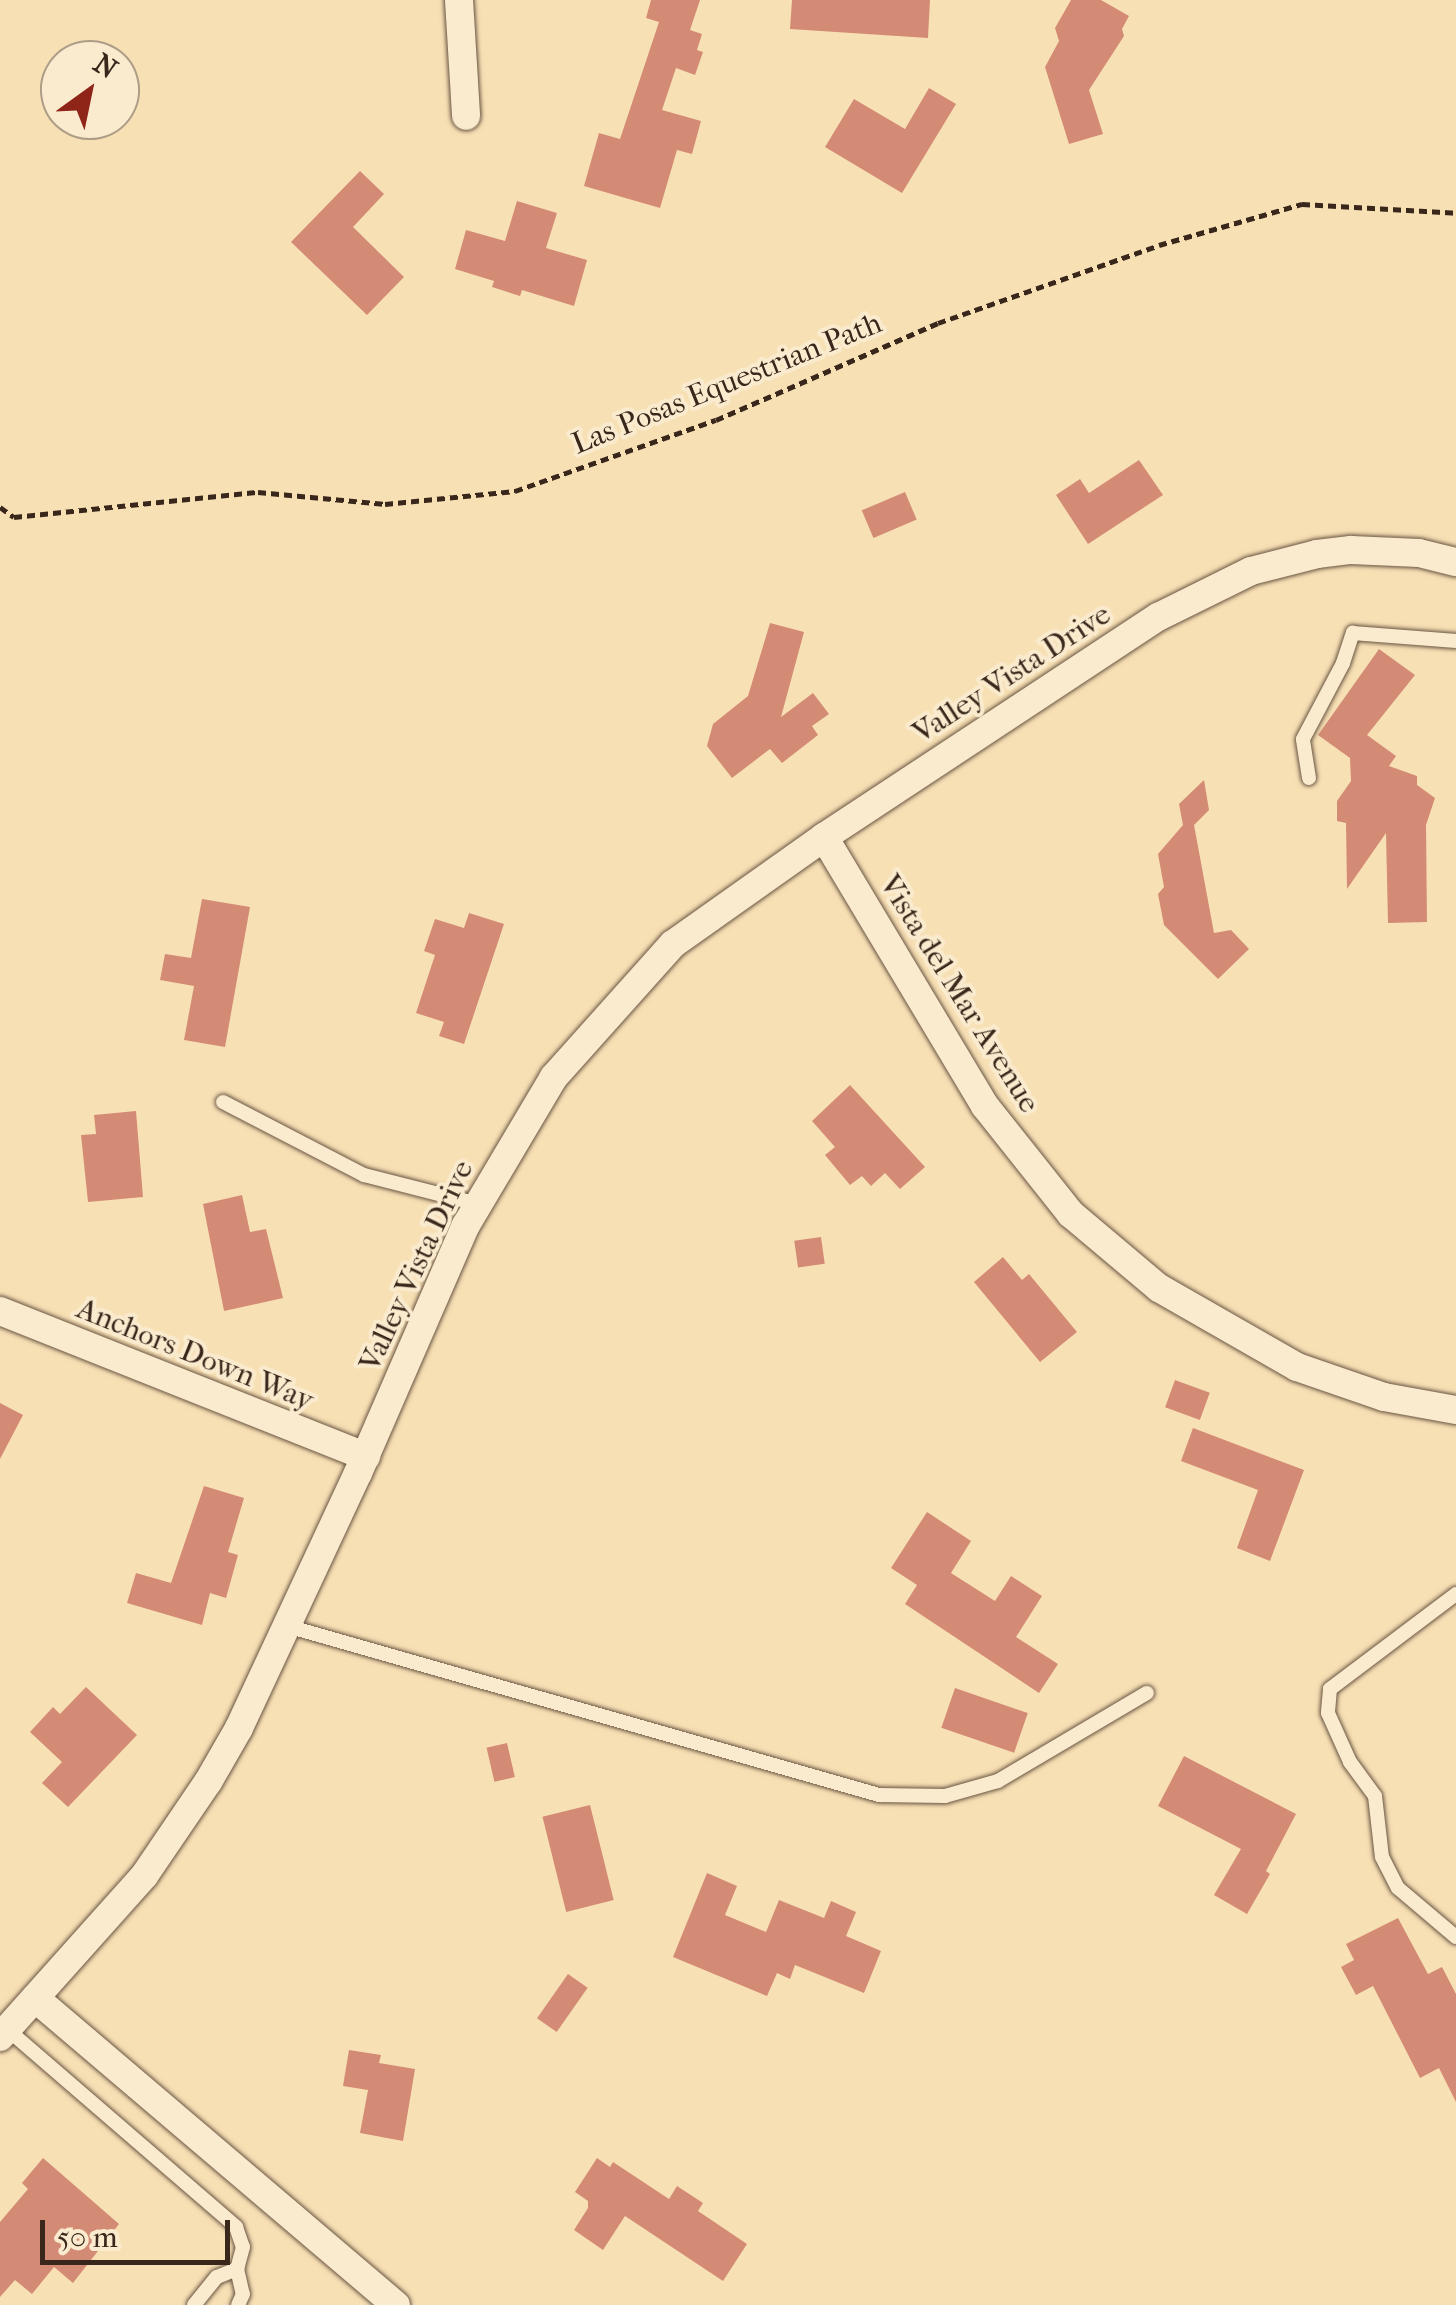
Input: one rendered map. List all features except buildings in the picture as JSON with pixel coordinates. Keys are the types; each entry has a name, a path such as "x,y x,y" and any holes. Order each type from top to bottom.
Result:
{"street":[{"path":"459,0 466,116"},
{"name":"Valley Vista Drive","path":"3,2033 144,1876 176,1831 239,1728 366,1457 478,1204 554,1077 672,944 824,837 1158,617 1251,572 1300,557 1351,550 1419,554 1456,562"},
{"name":"Vista del Mar Avenue","path":"824,837 985,1106 1071,1214 1159,1288 1297,1367 1384,1398 1456,1410"},
{"name":"Anchors Down Way","path":"0,1311 366,1457"},
{"path":"35,1998 396,2305"}],"lane":[{"path":"1310,778 1303,739 1343,663 1353,632 1456,641"},
{"path":"223,1102 364,1175 478,1204"},
{"path":"1456,1594 1330,1689 1328,1714 1350,1762 1375,1796 1382,1857 1398,1888 1456,1937"},
{"path":"287,1626 880,1795 945,1796 998,1780 1146,1693"},
{"path":"3,2033 236,2227 243,2247 237,2270 243,2294 238,2305"},
{"path":"194,2305 217,2277 237,2270"}],"path":[{"name":"Las Posas Equestrian Path","path":"0,507 14,517 258,492 386,504 515,490 716,420 938,323 1158,245 1302,204 1456,213"}]}
